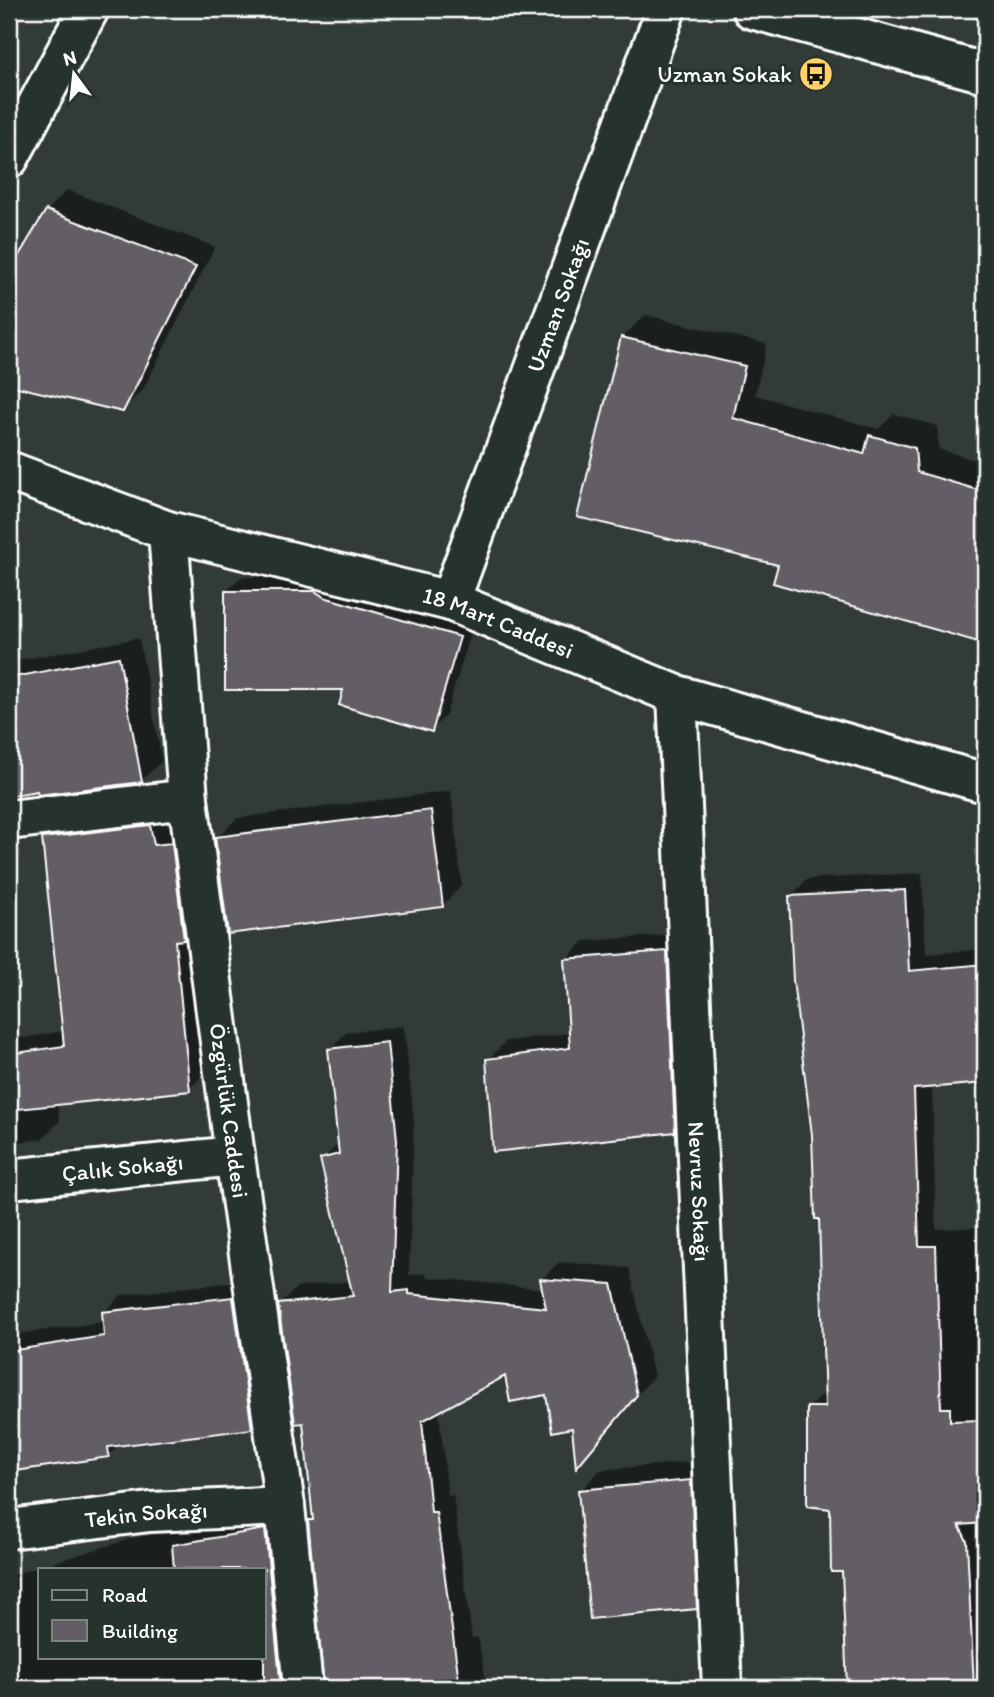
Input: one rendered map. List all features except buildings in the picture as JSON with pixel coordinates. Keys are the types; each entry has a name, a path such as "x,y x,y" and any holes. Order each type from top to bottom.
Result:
{"street":[{"path":"9,158 89,9"},
{"name":"Uzman Sokağı","path":"450,601 666,9"},
{"path":"752,9 985,73"},
{"name":"18 Mart Caddesi","path":"9,471 168,531 450,601 677,695 985,783"},
{"name":"Özgürlük Caddesi","path":"168,531 188,799 285,1506 303,1688"},
{"name":"Nevruz Sokağı","path":"677,695 722,1688"},
{"path":"9,820 188,799"},
{"name":"Çalık Sokağı","path":"9,1179 235,1156"},
{"name":"Tekin Sokağı","path":"9,1529 150,1512 285,1506"}],"place":[{"name":"Uzman Sokak","path":"816,74"}]}
